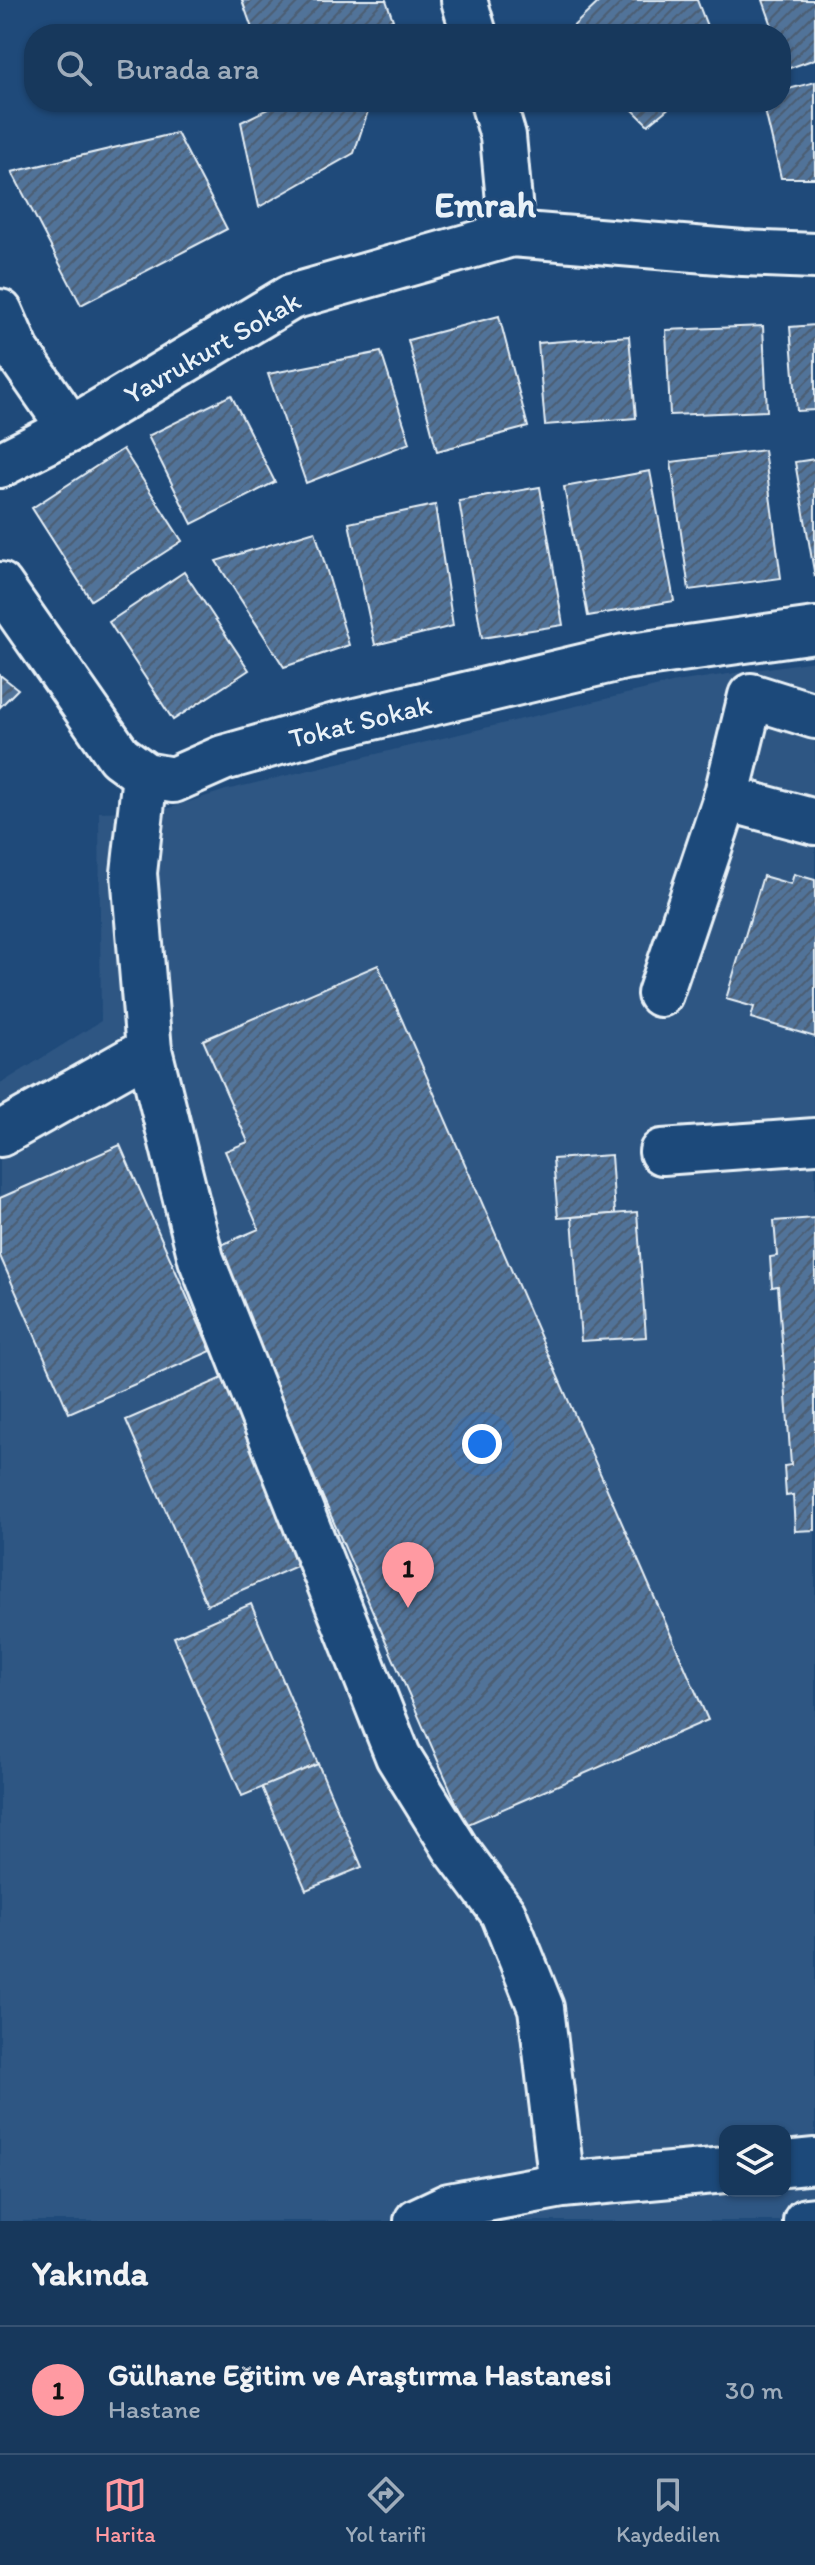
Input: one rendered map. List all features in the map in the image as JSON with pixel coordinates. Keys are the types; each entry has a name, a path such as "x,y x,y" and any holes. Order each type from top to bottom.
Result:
{"street":[{"path":"464,0 471,24"},
{"path":"496,112 503,136 512,234"},
{"name":"Yavrukurt Sokak","path":"0,465 71,429 291,297 512,234 815,256"},
{"path":"0,312 17,351 71,429"},
{"path":"0,585 119,756 145,775 134,873 149,1050 201,1259 398,1756 455,1848 503,1913 541,2008 562,2185"},
{"name":"Tokat Sokak","path":"145,775 173,780 223,758 339,725 624,657 815,630"},
{"path":"660,994 726,798 751,696 815,716"},
{"path":"726,798 815,822"},
{"path":"0,1134 149,1050"},
{"path":"662,1152 815,1141"},
{"path":"791,2163 815,2161"},
{"path":"417,2221 449,2206 562,2185 719,2171"},
{"path":"806,2221 815,2220"}],"shaded area":[{"path":"815,661 815,2221 0,2221 0,1084 101,1021 99,812 163,810 226,790 676,682"}],"building":[{"path":"242,0 386,0 393,20 382,24 250,24"},
{"path":"601,0 697,0 706,24 576,24"},
{"path":"763,0 815,0 815,59 791,68 791,24 771,24"},
{"path":"815,82 815,178 781,178 765,112 791,112 791,88"},
{"path":"262,112 368,112 354,153 259,207 241,122"},
{"path":"635,112 664,112 648,125"},
{"path":"177,133 227,229 81,305 12,172"},
{"path":"499,316 528,427 437,451 408,340"},
{"path":"815,325 815,410 797,411 790,327"},
{"path":"763,326 767,411 670,415 666,330"},
{"path":"629,336 636,418 545,425 538,343"},
{"path":"381,352 410,443 306,483 268,374"},
{"path":"231,395 275,482 192,524 148,436"},
{"path":"123,449 182,541 91,600 32,508"},
{"path":"764,450 781,578 689,590 671,462"},
{"path":"815,459 815,577 795,462"},
{"path":"650,471 674,601 588,616 564,487"},
{"path":"540,487 563,625 482,638 459,501"},
{"path":"435,505 453,626 375,645 349,523"},
{"path":"315,531 349,645 284,667 216,561"},
{"path":"184,572 249,670 173,720 109,622"},
{"path":"0,675 18,689 0,707"},
{"path":"794,874 815,880 815,1037 751,1018 754,1007 726,999 763,876 791,884"},
{"path":"378,965 708,1720 466,1825 214,1248 259,1229 225,1151 248,1142 203,1040"},
{"path":"120,1145 211,1351 69,1413 0,1256 0,1198"},
{"path":"611,1155 615,1214 558,1218 553,1159"},
{"path":"637,1212 646,1337 581,1341 572,1217"},
{"path":"815,1218 815,1530 795,1531 793,1495 786,1496 784,1466 791,1465 778,1286 772,1287 770,1257 777,1256 774,1221"},
{"path":"225,1377 306,1562 207,1605 126,1420"},
{"path":"251,1604 318,1764 242,1796 174,1637"},
{"path":"318,1764 362,1867 306,1890 262,1787"}],"place":[{"name":"Gülhane Eğitim ve Araştırma Hastanesi","path":"408,1608"}],"district":[{"name":"Emrah","path":"485,204"}]}
